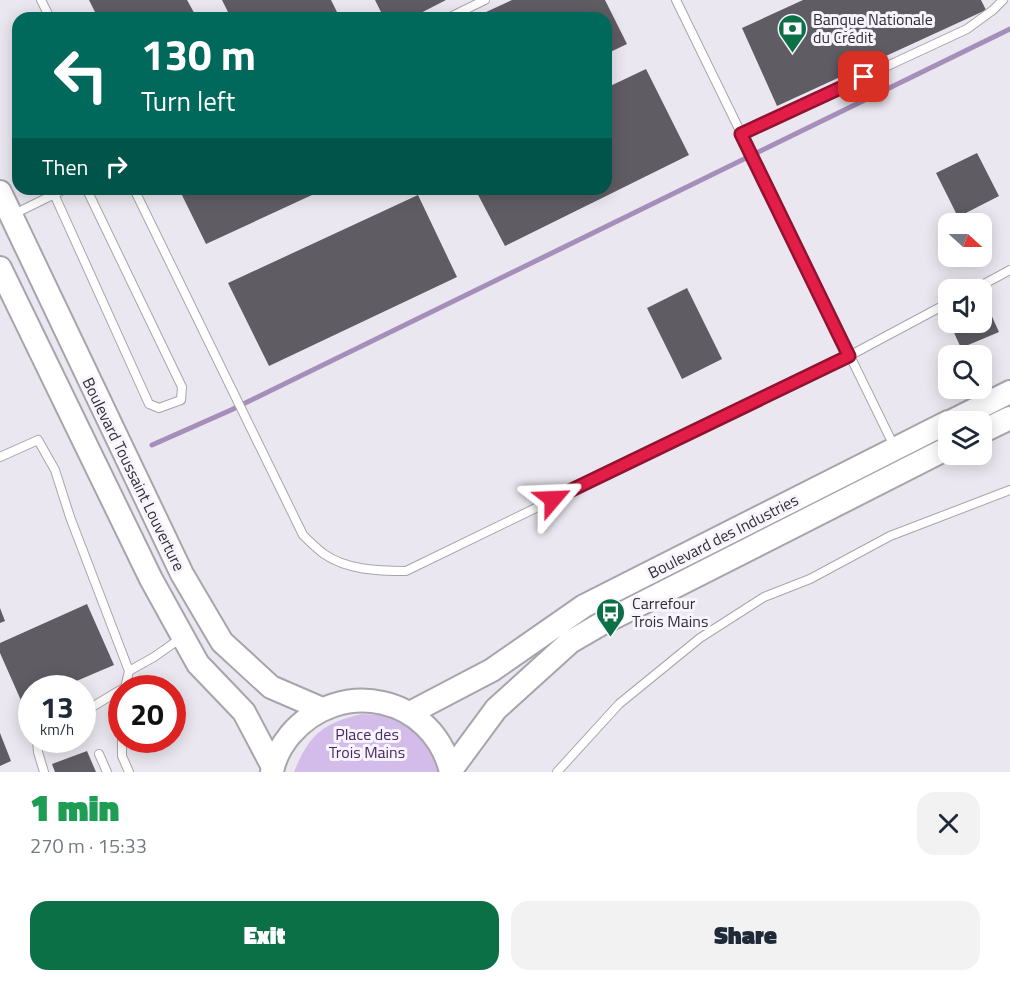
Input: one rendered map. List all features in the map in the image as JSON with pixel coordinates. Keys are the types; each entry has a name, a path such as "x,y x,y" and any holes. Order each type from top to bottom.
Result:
{"main road":[{"name":"Boulevard Toussaint Louverture","path":"0,192 182,574 222,642 271,687 322,709"},
{"name":"Boulevard Toussaint Louverture","path":"1,273 151,579 198,664 244,712 273,770"},
{"name":"Boulevard des Industries","path":"971,411 1010,392"},
{"path":"992,427 1010,418"},
{"name":"Boulevard des Industries","path":"410,713 492,670 584,606 938,427"},
{"name":"Boulevard des Industries","path":"451,771 496,708 570,642 601,624 938,453"},
{"path":"273,770 284,743 300,723 322,709 351,700 382,702 410,713 428,728 442,748 451,771"}],"lane":[{"path":"460,12 485,0"},
{"path":"676,0 906,469"},
{"path":"741,134 967,29 1003,0"},
{"path":"11,215 52,195"},
{"path":"54,195 148,404 159,408 181,400 182,387 89,195"},
{"path":"137,195 303,535 324,554 342,563 374,570 406,571 849,356 938,308"},
{"path":"992,280 1010,270"},
{"path":"0,457 38,440 55,470 70,517 129,670 128,675"},
{"path":"557,772 619,704 700,638 764,597 810,579 890,536 1010,490"},
{"path":"129,670 154,657 183,637"},
{"path":"38,753 44,772"},
{"path":"122,753 129,772"},
{"path":"99,754 107,772"}],"green space":[{"name":"Place des Trois Mains","path":"362,714 386,716 405,724 421,737 434,753 441,772 294,772 305,749 319,732 337,722"}],"building":[{"path":"89,0 187,0 194,12 95,12"},
{"path":"222,0 331,0 337,12 228,12"},
{"path":"375,0 446,0 423,12 381,12"},
{"path":"512,0 605,0 611,12 486,12"},
{"path":"803,0 981,0 986,10 777,106 742,28"},
{"path":"612,14 627,44 612,51"},
{"path":"646,69 689,155 612,193 612,85"},
{"path":"977,153 999,196 966,213 956,213 936,173"},
{"path":"182,195 312,195 206,244"},
{"path":"418,195 457,277 269,366 228,283"},
{"path":"478,195 608,195 505,246"},
{"path":"687,288 722,359 682,379 647,308"},
{"path":"992,317 999,332 968,345 960,345 954,333 992,333"},
{"path":"87,604 114,665 91,675 18,675 18,694 0,653 0,643"},
{"path":"0,608 5,621 0,623"},
{"path":"0,733 11,761 0,766"},
{"path":"82,753 88,753 96,772 55,772 52,764"}],"waterway":[{"path":"152,445 231,410 1010,29"}],"place":[{"name":"Banque Nationale du Crédit","path":"792,54"},
{"name":"Carrefour Trois Mains","path":"611,638"}],"route":[{"path":"553,499 849,356 741,134 864,77"}]}
